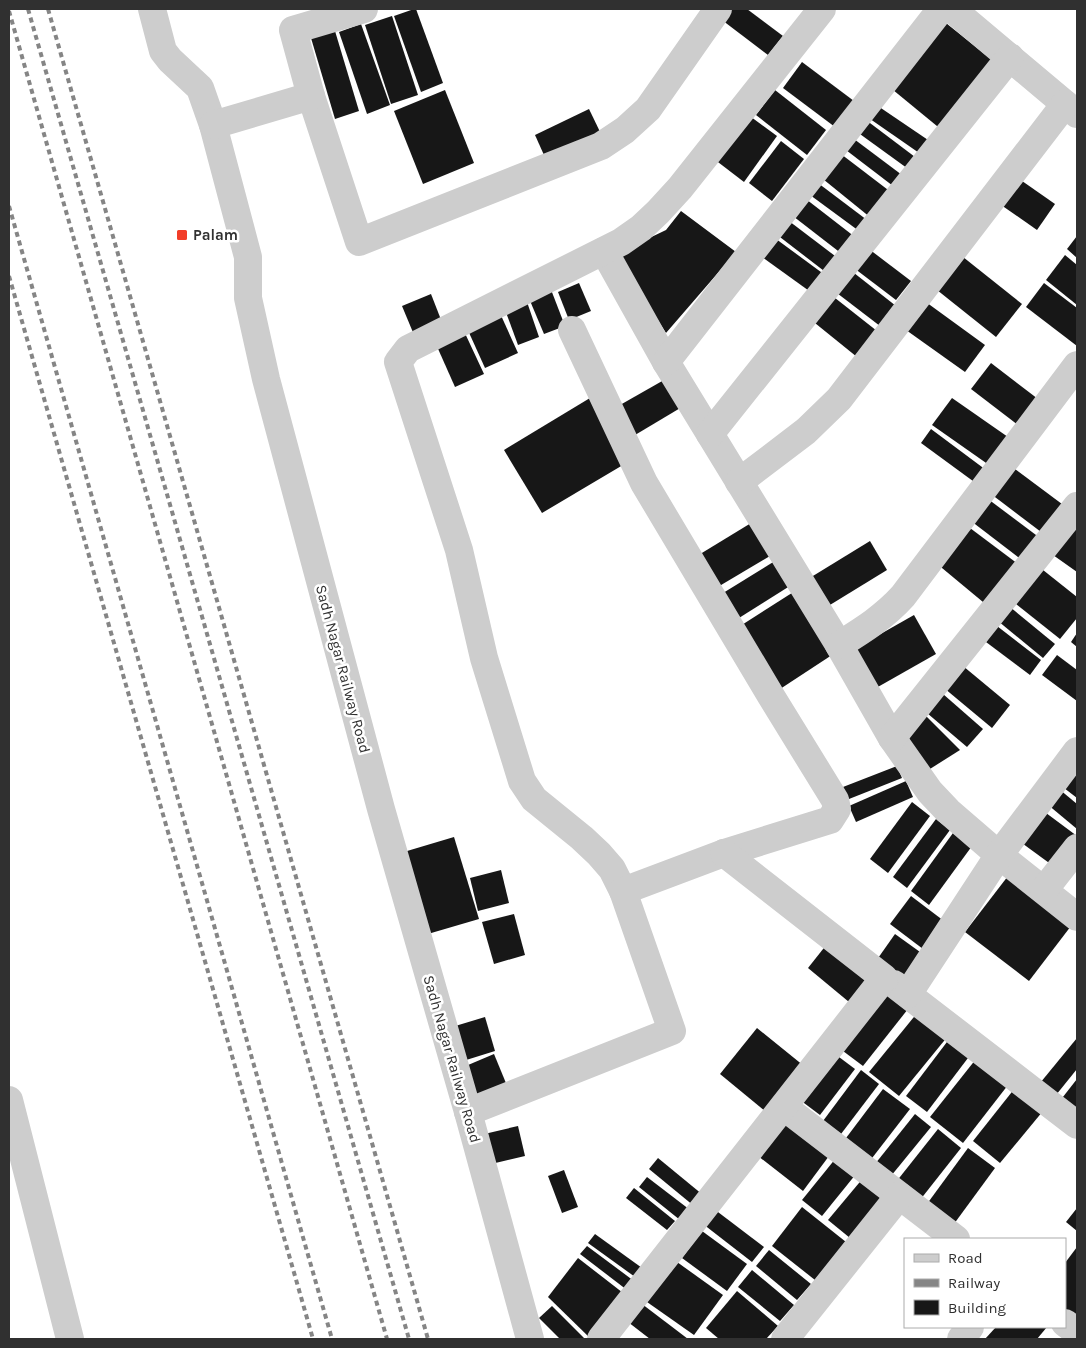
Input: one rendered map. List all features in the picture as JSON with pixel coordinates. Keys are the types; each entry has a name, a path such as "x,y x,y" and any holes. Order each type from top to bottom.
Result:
{"street":[{"name":"Sadh Nagar Railway Road","path":"152,9 163,51 200,88 213,125 248,257 248,298 266,380 378,800 468,1112 530,1339"},
{"path":"364,9 298,18 292,30 311,96 359,242 601,146 625,130 648,109 718,9"},
{"path":"468,1112 672,1031 623,891 612,869 582,838 534,799 522,781 484,658 459,550 398,362 408,349 604,251 641,228 680,188 822,9"},
{"path":"666,362 942,9"},
{"path":"740,482 806,431 839,399 1071,109 952,9"},
{"path":"710,434 1010,57"},
{"path":"213,125 311,96"},
{"path":"604,251 666,362 839,645 892,738 930,792 948,811 998,855 1077,917"},
{"path":"572,330 644,483 835,800 837,809 830,820 724,853 623,891"},
{"path":"839,645 878,620 903,596 1077,365"},
{"path":"892,738 1077,506"},
{"path":"908,994 998,855 1077,751"},
{"path":"1044,890 1077,848"},
{"path":"724,853 1077,1125"},
{"path":"601,1339 884,978"},
{"path":"9,1100 70,1339"},
{"path":"784,1107 955,1238"},
{"path":"785,1339 899,1196"},
{"path":"1066,1324 1077,1332"},
{"path":"961,1339 969,1328"}],"building":[{"path":"416,9 443,83 421,92 394,16"},
{"path":"724,9 747,9 783,36 768,55 718,17"},
{"path":"392,16 418,95 391,104 365,25"},
{"path":"941,19 997,64 943,131 887,85"},
{"path":"361,24 390,105 367,114 339,32"},
{"path":"335,31 359,111 335,119 311,38"},
{"path":"802,62 858,104 839,130 783,88"},
{"path":"445,90 474,163 423,184 394,111"},
{"path":"775,90 826,130 807,155 756,115"},
{"path":"872,102 931,142 922,155 863,114"},
{"path":"589,109 603,138 548,164 535,135"},
{"path":"747,114 777,136 744,182 714,159"},
{"path":"862,117 919,160 911,171 853,129"},
{"path":"850,136 906,178 897,189 842,147"},
{"path":"781,141 804,159 772,201 749,183"},
{"path":"837,151 896,196 876,222 818,175"},
{"path":"1012,174 1055,204 1037,230 994,200"},
{"path":"814,180 867,220 859,231 806,192"},
{"path":"802,196 855,237 842,254 789,213"},
{"path":"681,211 736,252 666,333 616,254 666,230"},
{"path":"785,218 839,259 828,274 776,234"},
{"path":"772,236 825,275 812,293 758,254"},
{"path":"1077,236 1077,258 1067,249"},
{"path":"865,246 911,281 896,300 850,265"},
{"path":"958,253 1022,304 996,337 932,286"},
{"path":"1065,255 1077,265 1077,305 1046,280"},
{"path":"849,269 896,306 880,326 833,290"},
{"path":"579,283 591,311 569,320 558,292"},
{"path":"1044,283 1077,308 1077,346 1026,307"},
{"path":"550,287 565,326 544,334 528,296"},
{"path":"431,294 445,330 417,342 402,306"},
{"path":"830,294 877,331 857,357 810,319"},
{"path":"919,297 985,345 965,372 899,325"},
{"path":"526,299 539,337 518,345 504,307"},
{"path":"499,311 518,353 485,368 466,326"},
{"path":"463,329 484,374 455,387 435,342"},
{"path":"991,363 1038,399 1018,425 971,389"},
{"path":"671,376 687,404 630,438 613,409"},
{"path":"590,398 628,462 542,513 504,450"},
{"path":"952,398 1008,437 989,465 932,425"},
{"path":"931,429 986,470 977,484 921,443"},
{"path":"1011,466 1070,510 1049,538 991,494"},
{"path":"988,499 1044,541 1027,564 971,521"},
{"path":"756,520 775,553 711,591 692,559"},
{"path":"1077,522 1077,572 1053,555"},
{"path":"966,525 1022,567 989,607 936,563"},
{"path":"870,541 887,570 825,608 808,579"},
{"path":"778,559 793,584 731,623 715,598"},
{"path":"1038,566 1077,597 1077,618 1060,639 1011,600"},
{"path":"795,591 835,653 774,693 734,630"},
{"path":"1010,607 1055,644 1043,658 998,621"},
{"path":"914,615 936,654 869,692 847,653"},
{"path":"997,626 1041,660 1030,675 986,642"},
{"path":"1077,633 1077,647 1071,642"},
{"path":"1057,655 1077,670 1077,701 1042,675"},
{"path":"963,666 1010,705 992,728 944,688"},
{"path":"943,694 983,729 967,747 927,713"},
{"path":"926,716 960,750 922,774 902,740"},
{"path":"897,766 902,778 849,799 843,787"},
{"path":"1077,770 1077,798 1055,781"},
{"path":"906,781 913,797 856,822 849,806"},
{"path":"1053,784 1077,804 1077,829 1041,799"},
{"path":"912,802 930,816 888,873 870,859"},
{"path":"1038,807 1077,836 1056,868 1015,838"},
{"path":"936,819 950,830 907,888 893,877"},
{"path":"953,833 972,846 929,905 911,891"},
{"path":"454,837 479,919 421,936 397,854"},
{"path":"501,870 509,903 478,911 470,878"},
{"path":"1008,876 1071,926 1029,981 965,932"},
{"path":"911,896 944,921 923,949 890,924"},
{"path":"514,914 525,955 494,964 482,922"},
{"path":"895,934 927,957 907,984 876,961"},
{"path":"827,944 869,977 849,1002 808,968"},
{"path":"885,991 908,1009 863,1066 839,1048"},
{"path":"918,1012 948,1036 899,1096 869,1072"},
{"path":"485,1017 495,1051 463,1061 452,1027"},
{"path":"757,1028 804,1066 766,1112 720,1074"},
{"path":"950,1038 971,1054 927,1112 906,1096"},
{"path":"1077,1038 1077,1069 1052,1100 1036,1088"},
{"path":"494,1054 508,1088 474,1102 461,1068"},
{"path":"835,1054 855,1069 820,1115 800,1100"},
{"path":"976,1059 1008,1085 963,1143 930,1117"},
{"path":"861,1070 879,1084 841,1134 823,1121"},
{"path":"1077,1079 1077,1117 1059,1102"},
{"path":"1015,1088 1043,1111 1000,1163 973,1141"},
{"path":"883,1089 910,1109 869,1162 843,1142"},
{"path":"915,1114 931,1127 891,1176 875,1164"},
{"path":"784,1121 829,1156 803,1191 758,1156"},
{"path":"518,1126 525,1156 487,1165 480,1135"},
{"path":"938,1129 961,1148 920,1200 896,1182"},
{"path":"968,1148 995,1168 951,1228 924,1208"},
{"path":"658,1158 703,1195 694,1206 649,1169"},
{"path":"836,1158 856,1174 822,1216 802,1200"},
{"path":"564,1170 578,1207 562,1213 548,1176"},
{"path":"647,1177 694,1213 685,1224 639,1187"},
{"path":"864,1177 886,1194 850,1238 828,1220"},
{"path":"634,1188 675,1221 667,1230 626,1198"},
{"path":"802,1207 846,1242 815,1280 772,1246"},
{"path":"1077,1208 1077,1231 1066,1222"},
{"path":"714,1209 764,1247 752,1262 703,1224"},
{"path":"702,1231 747,1264 727,1291 682,1258"},
{"path":"595,1234 649,1273 642,1282 588,1243"},
{"path":"587,1246 634,1281 627,1290 580,1254"},
{"path":"1077,1247 1077,1319 1066,1316 1066,1262"},
{"path":"769,1250 811,1284 797,1300 756,1266"},
{"path":"578,1258 627,1296 591,1339 548,1297"},
{"path":"677,1262 723,1295 694,1335 647,1302"},
{"path":"752,1270 794,1305 780,1321 738,1287"},
{"path":"737,1291 778,1326 766,1339 719,1339 706,1328"},
{"path":"642,1304 688,1339 650,1339 628,1322"},
{"path":"552,1306 585,1339 560,1339 539,1318"},
{"path":"995,1328 1046,1328 1037,1339 985,1339"}],"railway":[{"path":"28,9 409,1339"},
{"path":"48,9 428,1339"},
{"path":"9,11 387,1339"},
{"path":"9,206 332,1339"},
{"path":"9,276 313,1339"}],"place":[{"name":"Palam","path":"182,235"}]}
